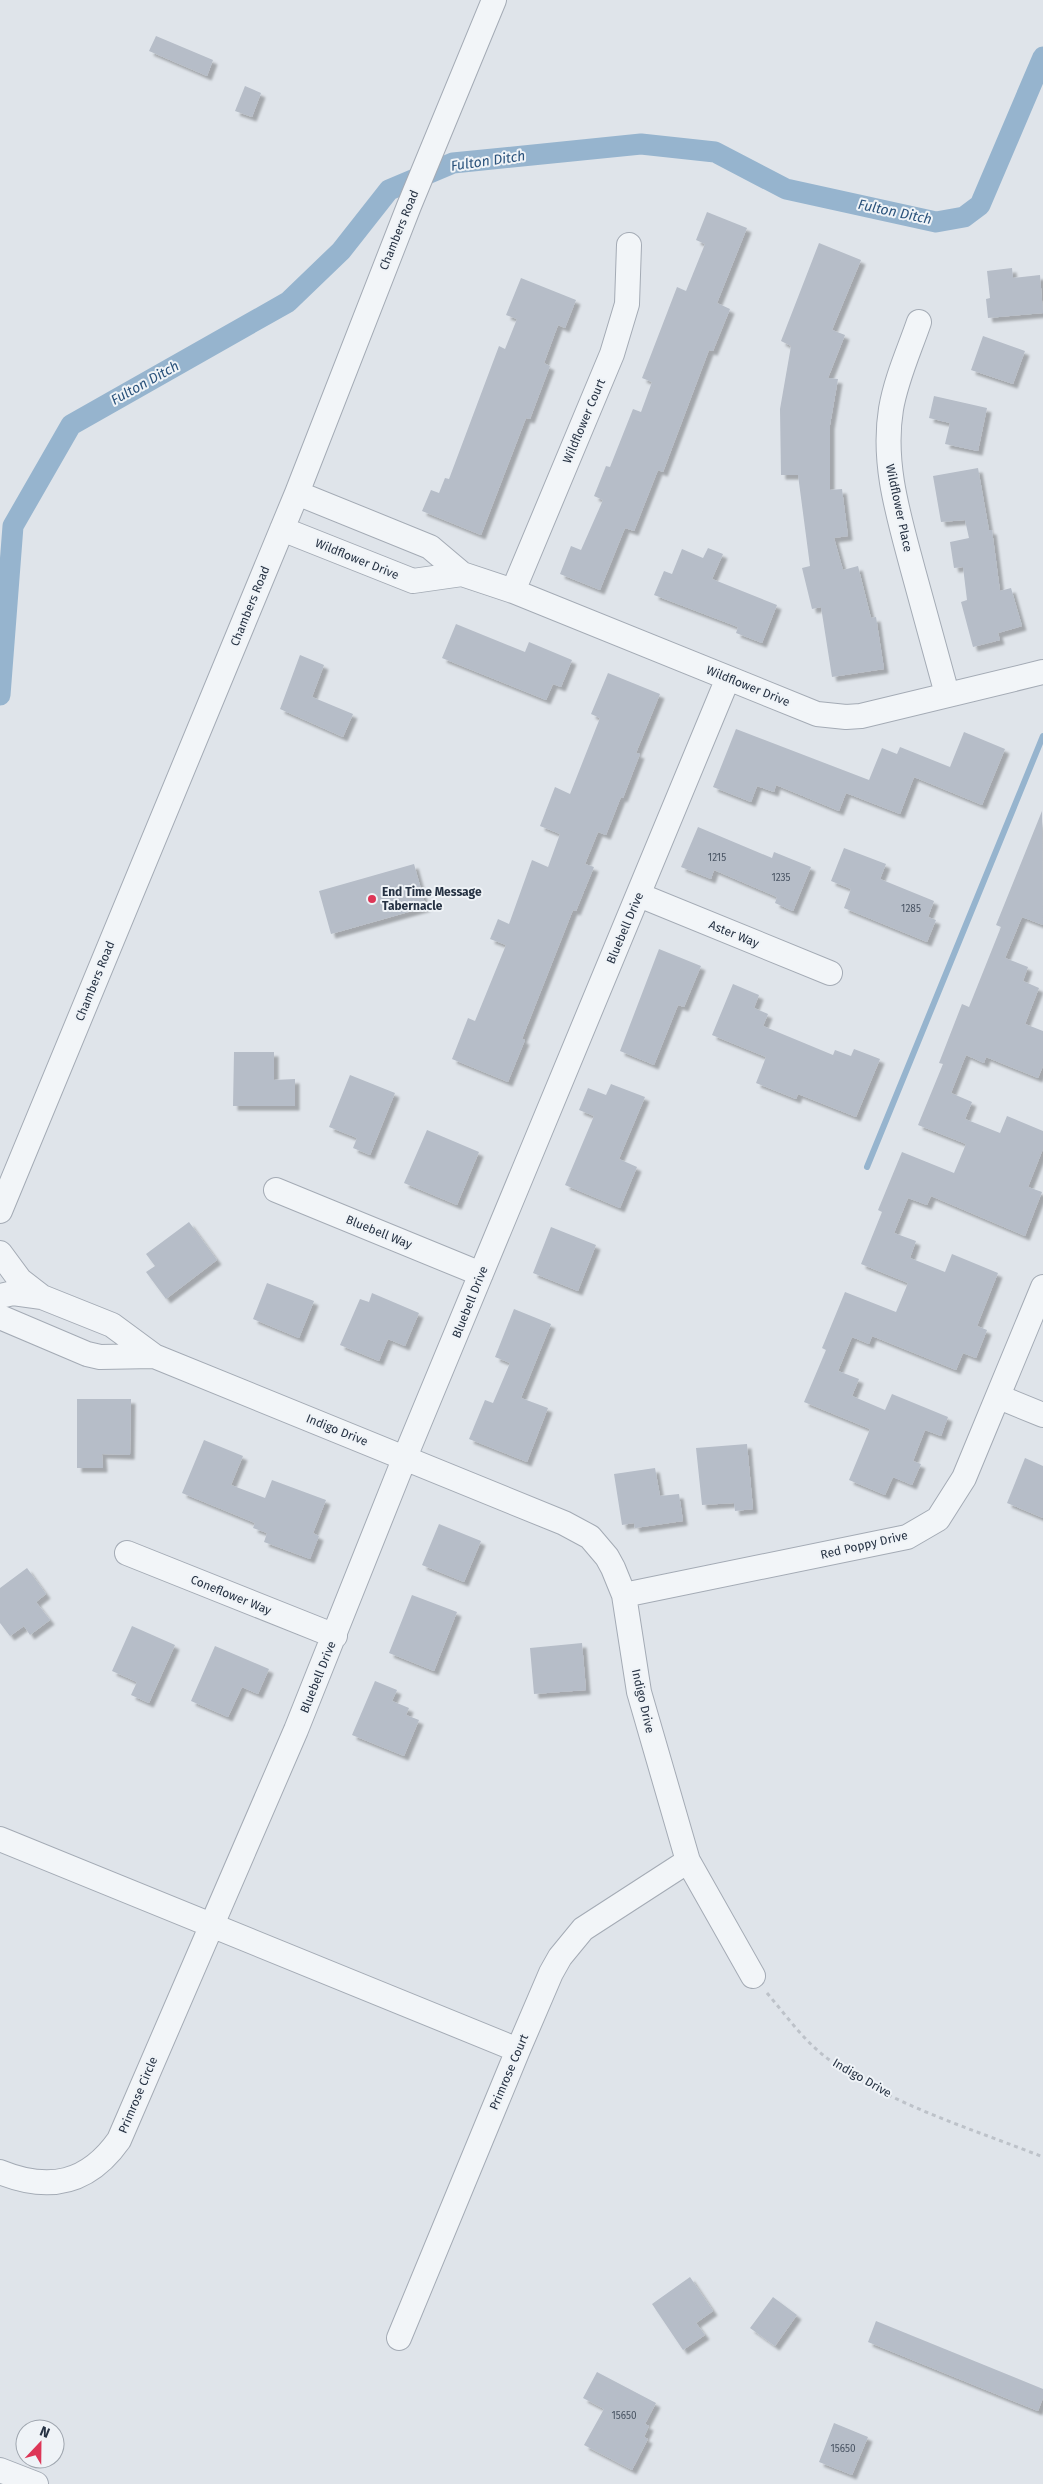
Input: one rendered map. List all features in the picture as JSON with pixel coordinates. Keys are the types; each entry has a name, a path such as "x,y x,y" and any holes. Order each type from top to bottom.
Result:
{"street":[{"name":"Chambers Road","path":"0,1211 282,529 409,206 494,0"},
{"name":"Wildflower Court","path":"513,591 612,354 627,304 629,245"},
{"name":"Wildflower Place","path":"920,322 896,386 891,411 888,454 891,481 903,532 947,694"},
{"name":"Wildflower Drive","path":"296,493 430,547 462,574 513,591 817,714 846,717 889,710 947,694 1043,672"},
{"name":"Wildflower Drive","path":"282,529 413,582 462,574"},
{"name":"Bluebell Drive","path":"211,1925 335,1636 405,1458 728,678"},
{"name":"Aster Way","path":"639,894 830,973"},
{"name":"Bluebell Way","path":"276,1190 481,1274"},
{"path":"0,1253 20,1280 42,1297"},
{"name":"Red Poppy Drive","path":"624,1595 907,1537 938,1519 952,1501 964,1478 1043,1287"},
{"path":"0,1296 13,1293 42,1297"},
{"name":"Indigo Drive","path":"42,1297 112,1325 154,1356 564,1523 590,1537 607,1557 624,1595 639,1692 688,1861 753,1976"},
{"name":"Indigo Drive","path":"0,1317 87,1354 100,1357 154,1356"},
{"path":"999,1397 1043,1415"},
{"name":"Coneflower Way","path":"127,1553 335,1636"},
{"path":"0,1839 518,2050"},
{"name":"Primrose Court","path":"399,2338 551,1973 570,1943 583,1929 688,1861"},
{"name":"Primrose Circle","path":"0,2172 30,2181 51,2183 66,2181 80,2176 108,2156 119,2140 211,1925"},
{"path":"0,2470 36,2484"}],"path":[{"name":"Indigo Drive","path":"753,1976 807,2040 842,2069 890,2095 1043,2157"}],"building":[{"path":"156,36 213,60 207,76 149,51"},
{"path":"245,86 261,93 252,117 235,111"},
{"path":"707,212 747,228 717,303 730,309 713,351 709,350 663,472 658,470 634,531 625,528 600,590 560,574 571,546 581,550 603,500 594,496 606,466 610,467 633,409 641,412 652,382 642,378 677,287 686,291 705,244 696,240"},
{"path":"819,243 861,260 832,330 845,335 828,378 838,379 830,425 830,490 842,489 848,536 834,538 843,570 858,566 871,618 876,617 884,669 832,677 821,607 812,609 802,568 810,566 798,475 781,475 780,409 791,346 781,341"},
{"path":"1012,268 1013,278 1040,275 1043,313 988,318 986,299 990,298 987,271"},
{"path":"521,278 576,300 565,328 558,325 544,363 550,366 530,419 526,418 481,535 422,511 431,490 439,493 445,478 449,479 499,346 505,349 517,319 506,315"},
{"path":"983,336 1025,351 1013,384 971,370"},
{"path":"934,396 987,408 978,451 945,444 950,423 929,418"},
{"path":"978,468 989,530 992,530 1000,591 1011,588 1022,626 998,633 1000,640 973,647 961,602 967,600 963,567 954,568 950,542 969,538 965,520 941,522 933,476"},
{"path":"708,548 723,554 712,579 777,605 762,643 736,633 738,627 654,595 664,571 672,574 682,549 703,558"},
{"path":"456,624 525,652 529,642 572,660 561,687 553,684 546,700 442,658"},
{"path":"300,655 324,665 312,697 353,714 343,737 280,709"},
{"path":"608,673 660,694 636,753 640,754 623,798 621,797 606,835 598,832 585,864 594,867 576,911 573,910 522,1039 525,1040 508,1082 452,1059 468,1018 475,1021 506,945 490,939 498,919 509,924 532,860 548,867 560,834 540,826 555,787 570,794 600,718 591,714"},
{"path":"736,729 869,780 882,748 897,754 900,747 950,767 964,732 1005,749 982,805 914,777 900,814 846,793 839,811 776,785 774,792 757,786 751,802 713,787"},
{"path":"1042,811 1043,925 1022,917 1005,958 1028,967 1023,981 1039,988 1025,1024 1043,1031 1043,1066 1038,1078 986,1057 984,1063 966,1055 951,1093 972,1102 965,1119 1000,1133 1007,1116 1043,1131 1043,1149 1028,1187 1042,1192 1025,1236 931,1196 927,1205 908,1198 894,1233 916,1241 910,1258 945,1272 952,1254 998,1273 977,1326 987,1330 976,1358 963,1353 956,1370 872,1336 869,1344 852,1337 838,1371 859,1379 852,1396 885,1410 892,1394 948,1417 941,1436 925,1430 913,1461 921,1464 912,1485 893,1477 885,1495 849,1480 870,1429 804,1402 826,1350 822,1348 845,1292 896,1312 908,1283 861,1264 882,1212 878,1210 902,1152 954,1173 966,1144 918,1125 943,1064 939,1063 962,1004 969,1007 1001,927 996,925"},
{"path":"698,827 772,858 774,852 811,867 793,911 775,903 777,897 714,870 711,879 681,867"},
{"path":"844,848 886,864 880,879 934,901 928,917 936,920 927,942 844,908 851,889 831,881"},
{"name":"End Time Message Tabernacle","path":"414,864 426,907 331,934 319,891"},
{"path":"659,949 701,966 684,1007 678,1005 654,1065 620,1051"},
{"path":"733,984 759,995 754,1008 768,1014 763,1026 833,1055 835,1050 851,1056 854,1049 880,1059 856,1117 798,1094 796,1099 756,1083 766,1057 712,1035"},
{"path":"234,1052 274,1052 274,1080 295,1079 295,1106 233,1106"},
{"path":"350,1075 395,1093 370,1155 353,1148 357,1138 329,1127"},
{"path":"611,1084 645,1097 619,1159 637,1167 620,1208 565,1185 594,1116 579,1110 588,1088 606,1095"},
{"path":"427,1130 479,1152 457,1205 404,1183"},
{"path":"189,1222 217,1260 166,1299 146,1272 155,1266 146,1254"},
{"path":"551,1227 596,1245 578,1291 533,1273"},
{"path":"267,1283 314,1301 299,1338 253,1319"},
{"path":"372,1293 419,1313 405,1346 388,1339 379,1361 340,1345 360,1299 369,1302"},
{"path":"514,1309 551,1324 521,1398 548,1408 527,1462 469,1439 485,1400 493,1403 510,1363 495,1357"},
{"path":"77,1399 131,1399 130,1455 102,1454 103,1468 77,1468"},
{"path":"204,1440 243,1456 231,1485 265,1498 272,1480 326,1500 313,1533 319,1536 310,1559 264,1542 267,1533 253,1528 255,1523 182,1493"},
{"path":"747,1444 753,1509 735,1511 734,1503 702,1505 696,1448"},
{"path":"1025,1458 1043,1466 1043,1518 1007,1503"},
{"path":"655,1468 660,1496 679,1494 683,1521 635,1528 634,1523 622,1525 614,1474"},
{"path":"439,1524 481,1541 464,1582 422,1565"},
{"path":"27,1568 46,1594 36,1602 50,1620 30,1635 24,1626 10,1636 0,1623 0,1588"},
{"path":"412,1595 457,1612 434,1671 389,1653"},
{"path":"132,1626 175,1645 149,1703 131,1695 137,1682 112,1671"},
{"path":"582,1643 586,1690 534,1694 530,1648"},
{"path":"215,1646 269,1669 258,1694 242,1687 228,1717 191,1701"},
{"path":"375,1681 397,1690 392,1701 409,1708 406,1715 419,1720 404,1756 352,1735"},
{"path":"690,2277 713,2311 696,2323 705,2335 683,2350 652,2304"},
{"path":"773,2297 797,2315 775,2346 750,2328"},
{"path":"876,2321 1043,2389 1043,2398 1038,2411 868,2342"},
{"path":"597,2372 656,2403 645,2424 649,2426 644,2437 648,2439 632,2470 584,2445 604,2409 583,2398"},
{"path":"834,2423 868,2437 852,2475 819,2462"}],"waterway":[{"name":"Fulton Ditch","path":"0,695 13,526 71,425 288,302 341,251 389,190 453,163 641,144 715,152 786,189 936,222 964,217 980,205 1043,57"},
{"path":"867,1167 1043,736"}],"place":[{"name":"End Time Message Tabernacle","path":"372,899"}]}
